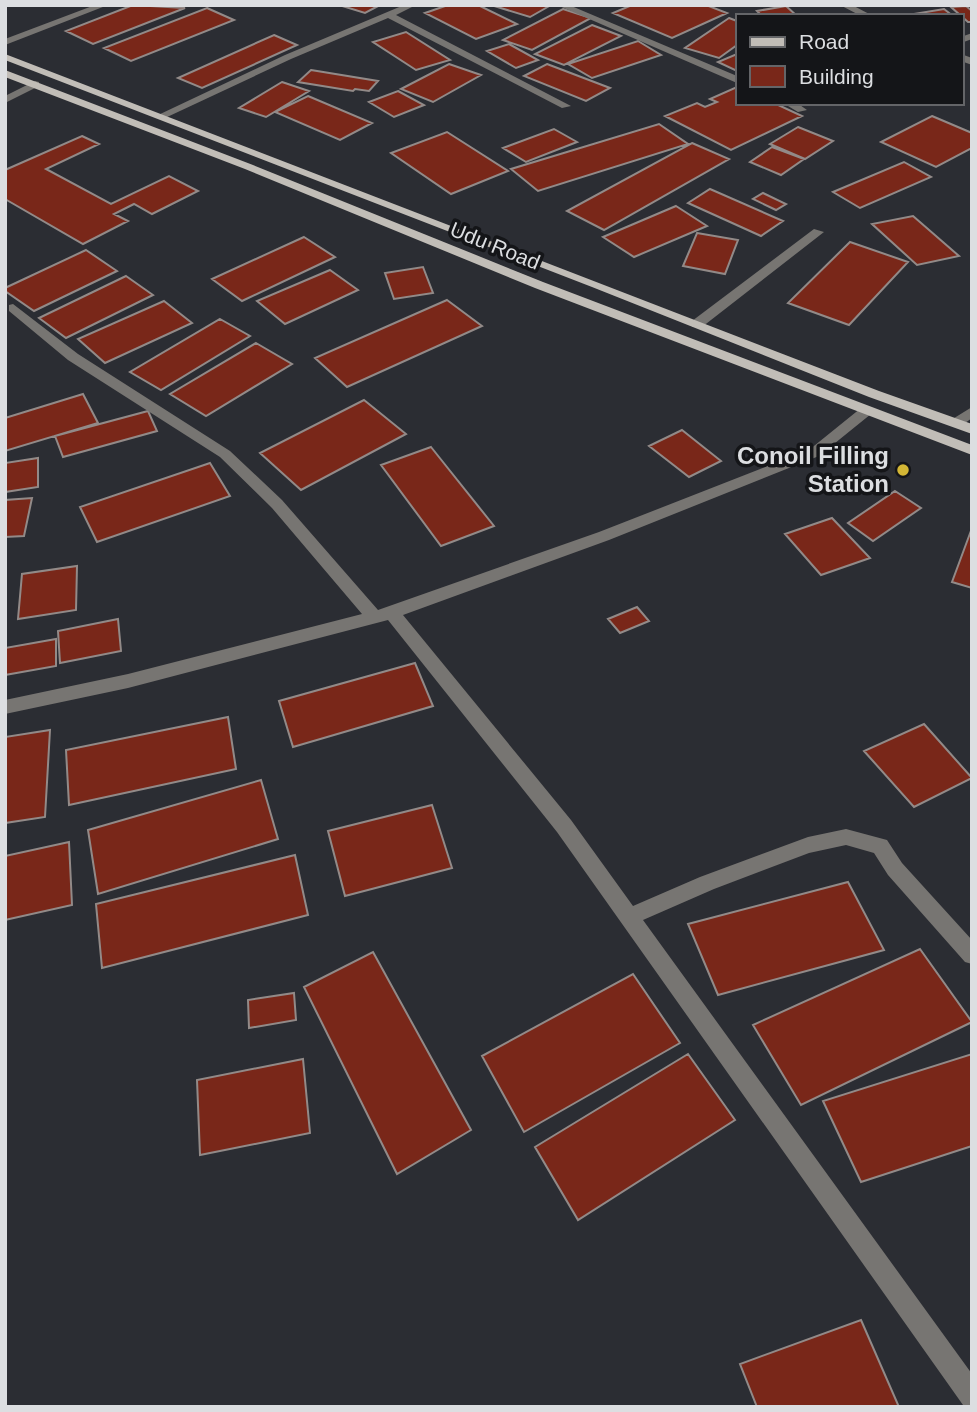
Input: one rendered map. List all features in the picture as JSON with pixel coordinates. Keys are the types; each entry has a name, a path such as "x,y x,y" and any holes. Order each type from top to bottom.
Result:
{"main road":[{"name":"Udu Road","path":"5,57 874,394 972,429"},
{"name":"Udu Road","path":"5,73 249,167 539,285 972,450"}],"street":[{"path":"5,42 104,5"},
{"path":"161,116 288,57 412,5"},
{"path":"561,5 736,80"},
{"path":"844,5 864,14"},
{"path":"388,15 566,106"},
{"path":"5,100 35,84"},
{"path":"792,105 802,110"},
{"path":"697,324 818,232"},
{"path":"13,308 73,356 225,454 384,616 564,826 972,1396"},
{"path":"5,707 128,681 384,616 604,537 814,453 866,411"},
{"path":"956,423 972,411"},
{"path":"629,917 707,883 808,845 846,837 880,846 895,869 972,955"}],"building":[{"path":"133,5 185,8 93,44 66,31"},
{"path":"339,5 380,5 365,13"},
{"path":"448,5 478,5 517,24 476,39 425,13"},
{"path":"491,5 551,5 530,17"},
{"path":"632,5 706,5 727,13 672,38 613,13"},
{"path":"786,6 795,14 760,14 757,11"},
{"path":"966,6 972,11 972,22 968,22 963,14 951,7"},
{"path":"207,8 234,20 131,61 104,48"},
{"path":"563,9 591,18 532,50 503,40"},
{"path":"944,9 950,14 914,14"},
{"path":"729,18 736,21 736,46 719,58 685,48"},
{"path":"592,25 621,36 564,65 535,54"},
{"path":"406,32 450,60 416,70 373,42"},
{"path":"274,35 297,45 202,88 178,78"},
{"path":"638,41 661,55 592,78 568,64"},
{"path":"509,44 538,60 516,68 487,51"},
{"path":"736,54 736,71 718,62"},
{"path":"449,64 481,75 433,102 401,89"},
{"path":"547,64 610,88 586,101 524,76"},
{"path":"311,70 378,81 369,91 298,82"},
{"path":"282,82 309,91 266,117 239,108"},
{"path":"736,87 736,105 778,105 802,116 731,150 665,116 697,103 705,107 717,102 710,99"},
{"path":"398,91 424,105 394,117 369,102"},
{"path":"308,96 372,123 340,140 275,112"},
{"path":"932,116 972,133 972,148 936,167 881,142"},
{"path":"659,124 688,144 538,191 511,169"},
{"path":"798,127 833,141 805,159 770,144"},
{"path":"554,129 577,142 526,162 503,148"},
{"path":"447,132 508,171 451,194 391,153"},
{"path":"82,136 99,144 46,169 111,204 169,176 198,191 152,214 134,204 114,214 128,221 83,244 5,199 5,170"},
{"path":"692,143 729,159 604,230 567,211"},
{"path":"772,147 804,159 781,175 750,162"},
{"path":"904,162 931,177 860,208 833,192"},
{"path":"710,189 783,221 761,236 688,203"},
{"path":"763,193 786,204 776,210 753,199"},
{"path":"676,206 707,226 634,257 603,237"},
{"path":"913,216 959,256 917,265 872,224"},
{"path":"697,233 738,240 725,274 683,266"},
{"path":"304,237 335,257 242,301 212,279"},
{"path":"850,242 908,262 849,325 788,303"},
{"path":"86,250 117,271 34,311 5,291 5,288"},
{"path":"423,267 433,293 394,299 385,273"},
{"path":"330,270 358,290 285,324 257,301"},
{"path":"126,276 153,295 66,338 39,318"},
{"path":"447,300 482,326 347,387 315,358"},
{"path":"164,301 192,323 105,363 78,339"},
{"path":"220,319 250,336 161,390 130,372"},
{"path":"256,343 292,364 206,416 170,394"},
{"path":"83,394 98,423 5,451 5,418"},
{"path":"364,400 406,434 301,490 260,453"},
{"path":"148,411 157,431 63,457 55,436"},
{"path":"682,430 721,461 689,477 649,446"},
{"path":"431,447 494,526 441,546 381,465"},
{"path":"38,458 38,487 5,492 5,463"},
{"path":"210,463 230,496 97,542 80,507"},
{"path":"895,491 921,508 873,541 848,523"},
{"path":"32,498 24,536 5,537 5,500"},
{"path":"832,518 870,558 821,575 785,534"},
{"path":"972,528 972,588 952,582"},
{"path":"77,566 76,610 18,619 22,574"},
{"path":"637,607 649,621 620,633 608,619"},
{"path":"118,619 121,651 60,663 58,631"},
{"path":"56,639 56,666 5,675 5,648"},
{"path":"415,663 433,706 293,747 279,701"},
{"path":"228,717 236,769 69,805 66,750"},
{"path":"924,724 972,778 914,807 864,751"},
{"path":"50,730 45,817 5,823 5,737"},
{"path":"261,780 278,839 98,894 88,830"},
{"path":"432,805 452,868 345,896 328,831"},
{"path":"69,842 72,905 5,920 5,856"},
{"path":"295,855 308,915 102,968 96,904"},
{"path":"848,882 884,950 718,995 688,924"},
{"path":"920,949 972,1022 801,1105 753,1025"},
{"path":"373,952 471,1130 397,1174 304,987"},
{"path":"633,974 680,1043 524,1132 482,1056"},
{"path":"294,993 296,1020 249,1028 248,1000"},
{"path":"688,1054 735,1120 578,1220 535,1147"},
{"path":"972,1054 972,1146 861,1182 823,1101"},
{"path":"303,1059 310,1133 200,1155 197,1080"},
{"path":"861,1320 899,1407 757,1407 740,1364"}],"place":[{"name":"Conoil Filling Station","path":"903,470"}]}
